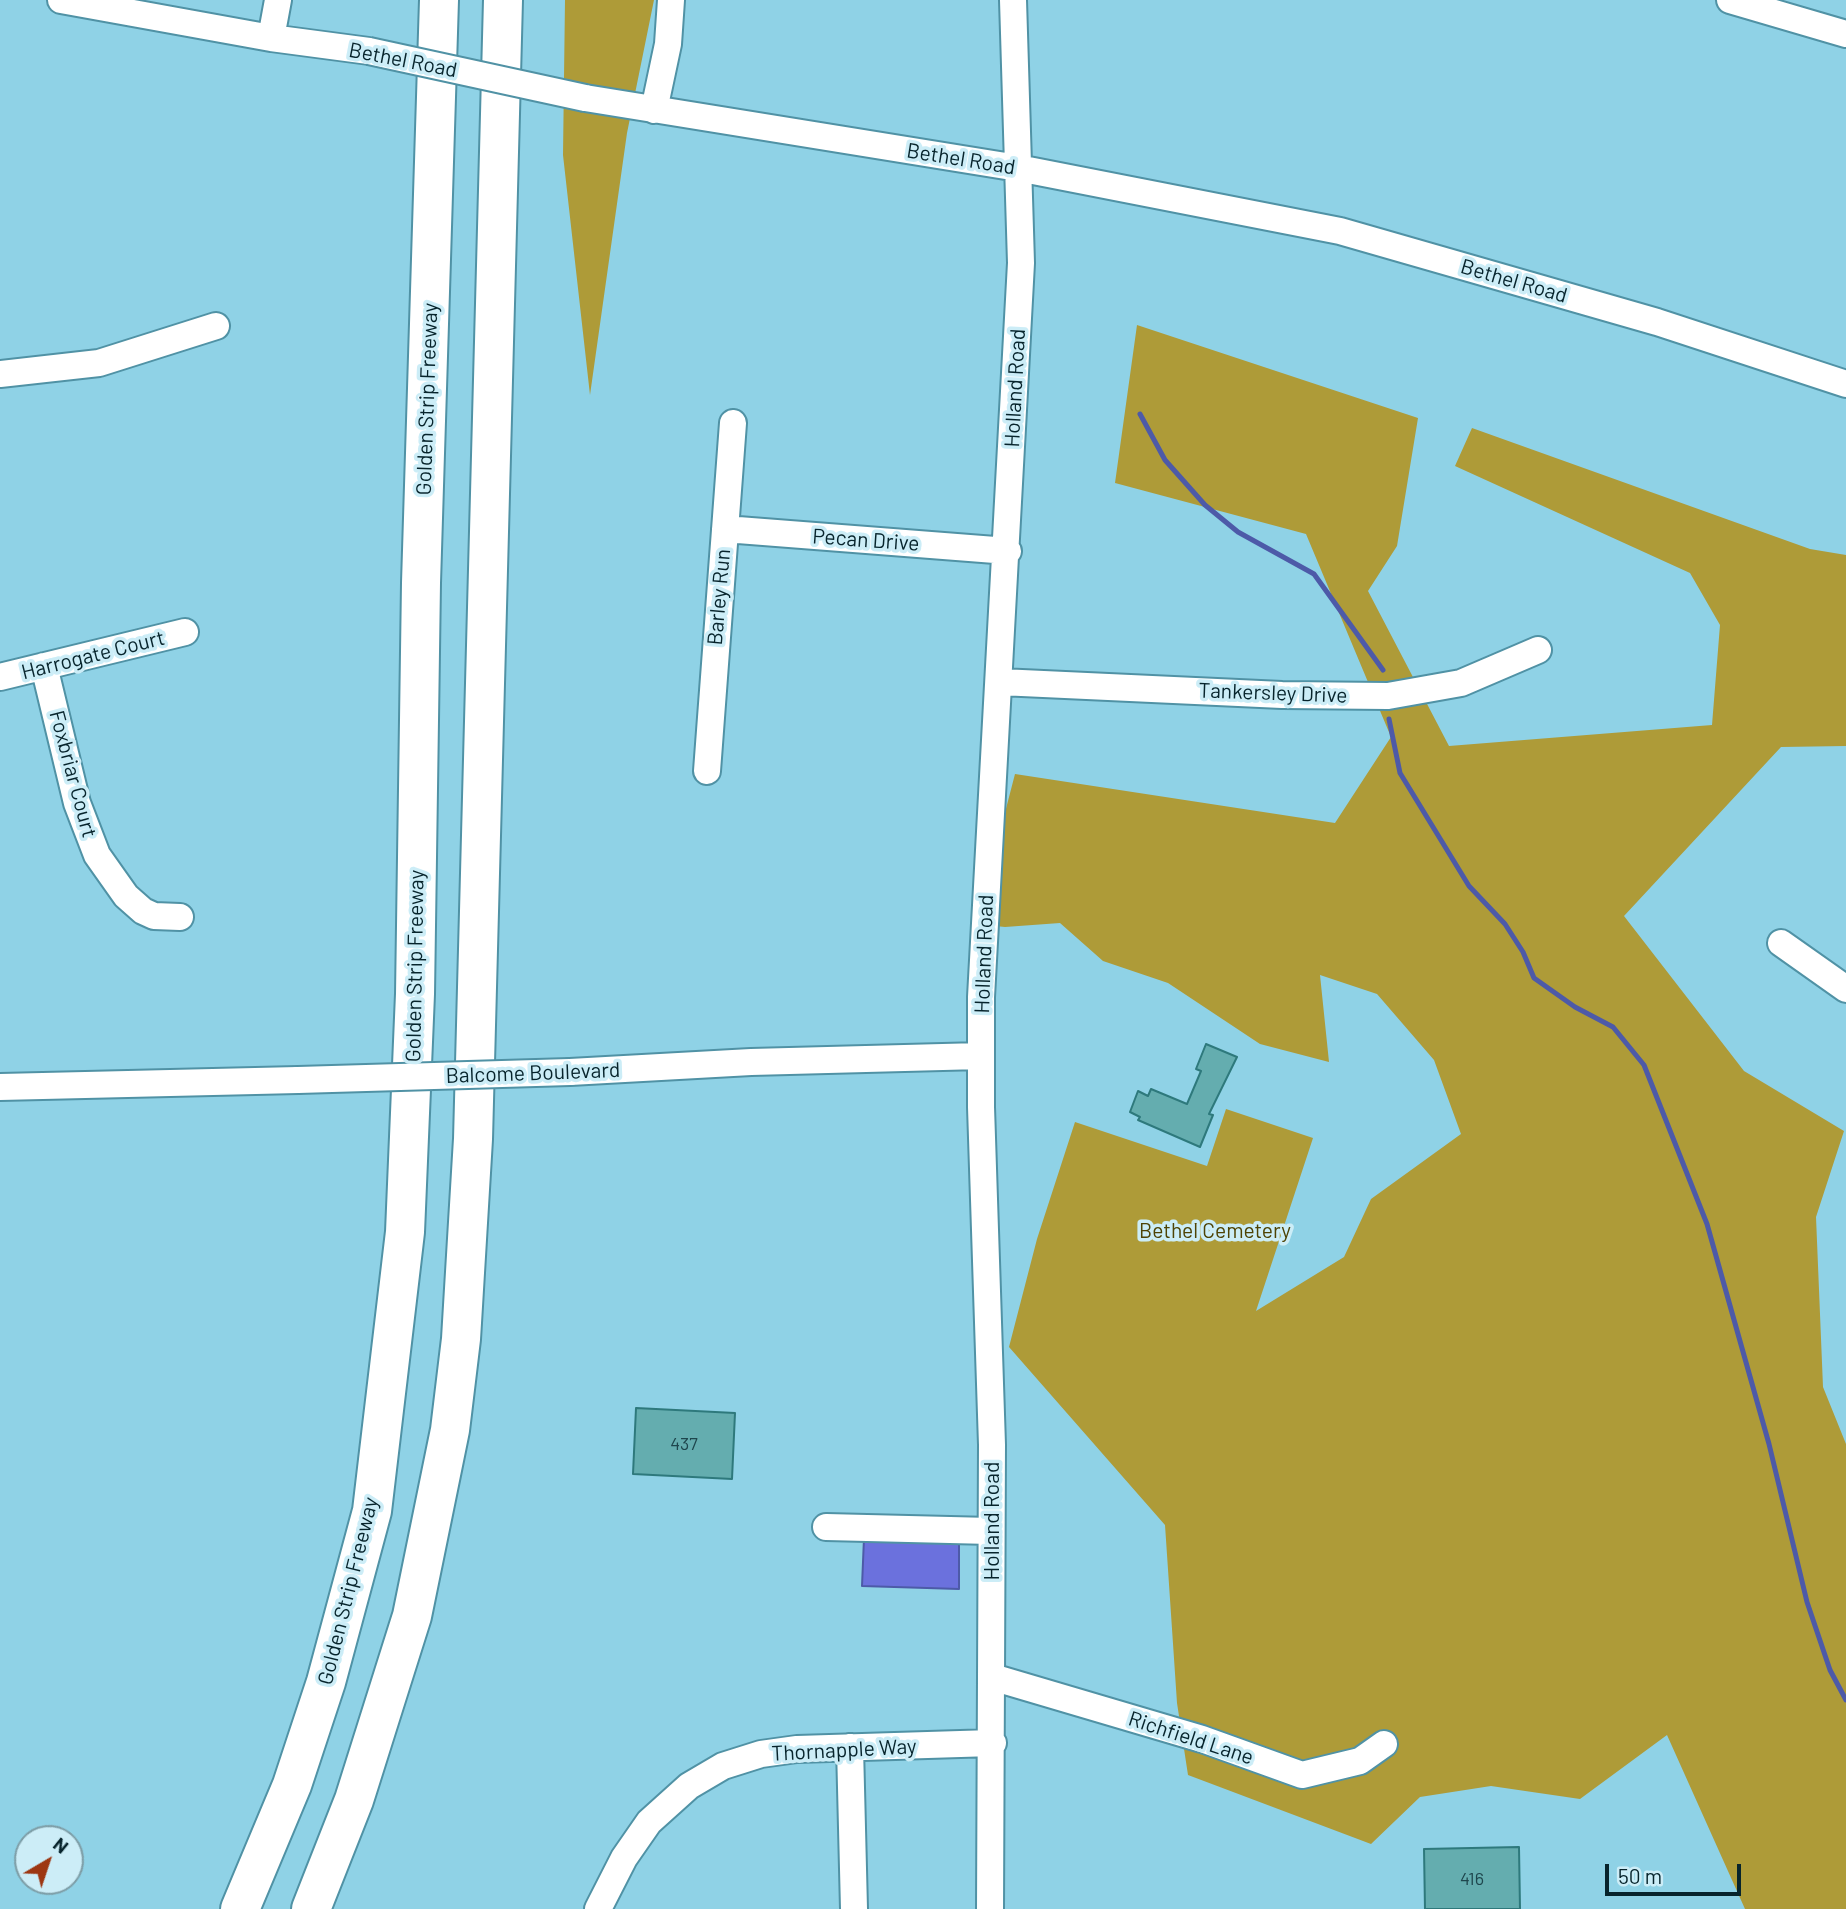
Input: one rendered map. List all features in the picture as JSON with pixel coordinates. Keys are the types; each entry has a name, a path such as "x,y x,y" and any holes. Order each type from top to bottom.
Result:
{"highway":[{"name":"Golden Strip Freeway","path":"240,1909 292,1785 326,1682 372,1510 405,1232 415,994 421,583 439,0"},
{"path":"311,1909 354,1800 412,1616 443,1466 461,1339 473,1139 503,0"}],"street":[{"name":"Bethel Road","path":"61,0 271,38 369,51 585,98 1018,168 1340,232 1657,322 1846,384"},
{"path":"271,38 278,0"},
{"path":"654,110 668,44 671,0"},
{"name":"Holland Road","path":"990,1909 993,1743 992,1445 981,1056 984,922 1008,551 1021,262 1013,0"},
{"path":"1730,0 1846,34"},
{"path":"0,374 99,363 216,326"},
{"name":"Barley Run","path":"706,771 733,424"},
{"name":"Pecan Drive","path":"725,529 1008,551"},
{"name":"Harrogate Court","path":"0,677 186,632"},
{"name":"Tankersley Drive","path":"1000,682 1282,695 1388,696 1461,683 1538,650"},
{"name":"Foxbriar Court","path":"44,666 77,803 97,855 126,896 143,911 154,916 180,917"},
{"path":"1781,943 1846,989"},
{"name":"Balcome Boulevard","path":"0,1087 570,1072 751,1062 981,1056"},
{"path":"826,1527 991,1531"},
{"name":"Richfield Lane","path":"992,1677 1202,1739 1302,1775 1360,1761 1384,1744"},
{"name":"Thornapple Way","path":"598,1909 624,1858 642,1830 660,1810 689,1786 723,1766 761,1754 850,1747 993,1743"},
{"path":"850,1747 854,1909"}],"green space":[{"path":"565,0 654,0 627,133 590,395 563,155"},
{"name":"Bethel Cemetery","path":"1137,325 1418,418 1397,546 1368,591 1449,746 1712,725 1720,625 1690,573 1455,466 1472,428 1810,549 1846,555 1846,746 1781,747 1624,916 1744,1071 1844,1131 1816,1217 1823,1387 1846,1444 1846,1909 1745,1909 1667,1735 1580,1799 1491,1786 1420,1797 1371,1844 1188,1775 1177,1703 1165,1525 1009,1347 1037,1239 1075,1122 1207,1166 1226,1109 1313,1138 1256,1311 1344,1257 1371,1199 1461,1134 1434,1060 1377,994 1320,975 1329,1062 1260,1044 1168,983 1103,961 1060,923 1005,927 976,924 1015,774 1335,823 1391,737 1306,534 1115,483"}],"shaded area":[{"path":"864,1538 959,1543 959,1589 862,1586"}],"building":[{"path":"1206,1044 1237,1057 1209,1114 1213,1115 1200,1147 1138,1120 1140,1117 1130,1112 1138,1091 1148,1096 1151,1089 1187,1104 1201,1071 1196,1069"},
{"path":"636,1408 735,1413 732,1479 633,1474"},
{"path":"1519,1847 1520,1909 1425,1909 1424,1849"}],"waterway":[{"path":"1140,414 1165,460 1205,505 1238,532 1314,574 1383,670"},
{"path":"1389,719 1400,773 1469,886 1505,924 1523,952 1534,978 1575,1007 1613,1027 1644,1065 1707,1224 1769,1444 1807,1602 1830,1670 1846,1700"}]}
